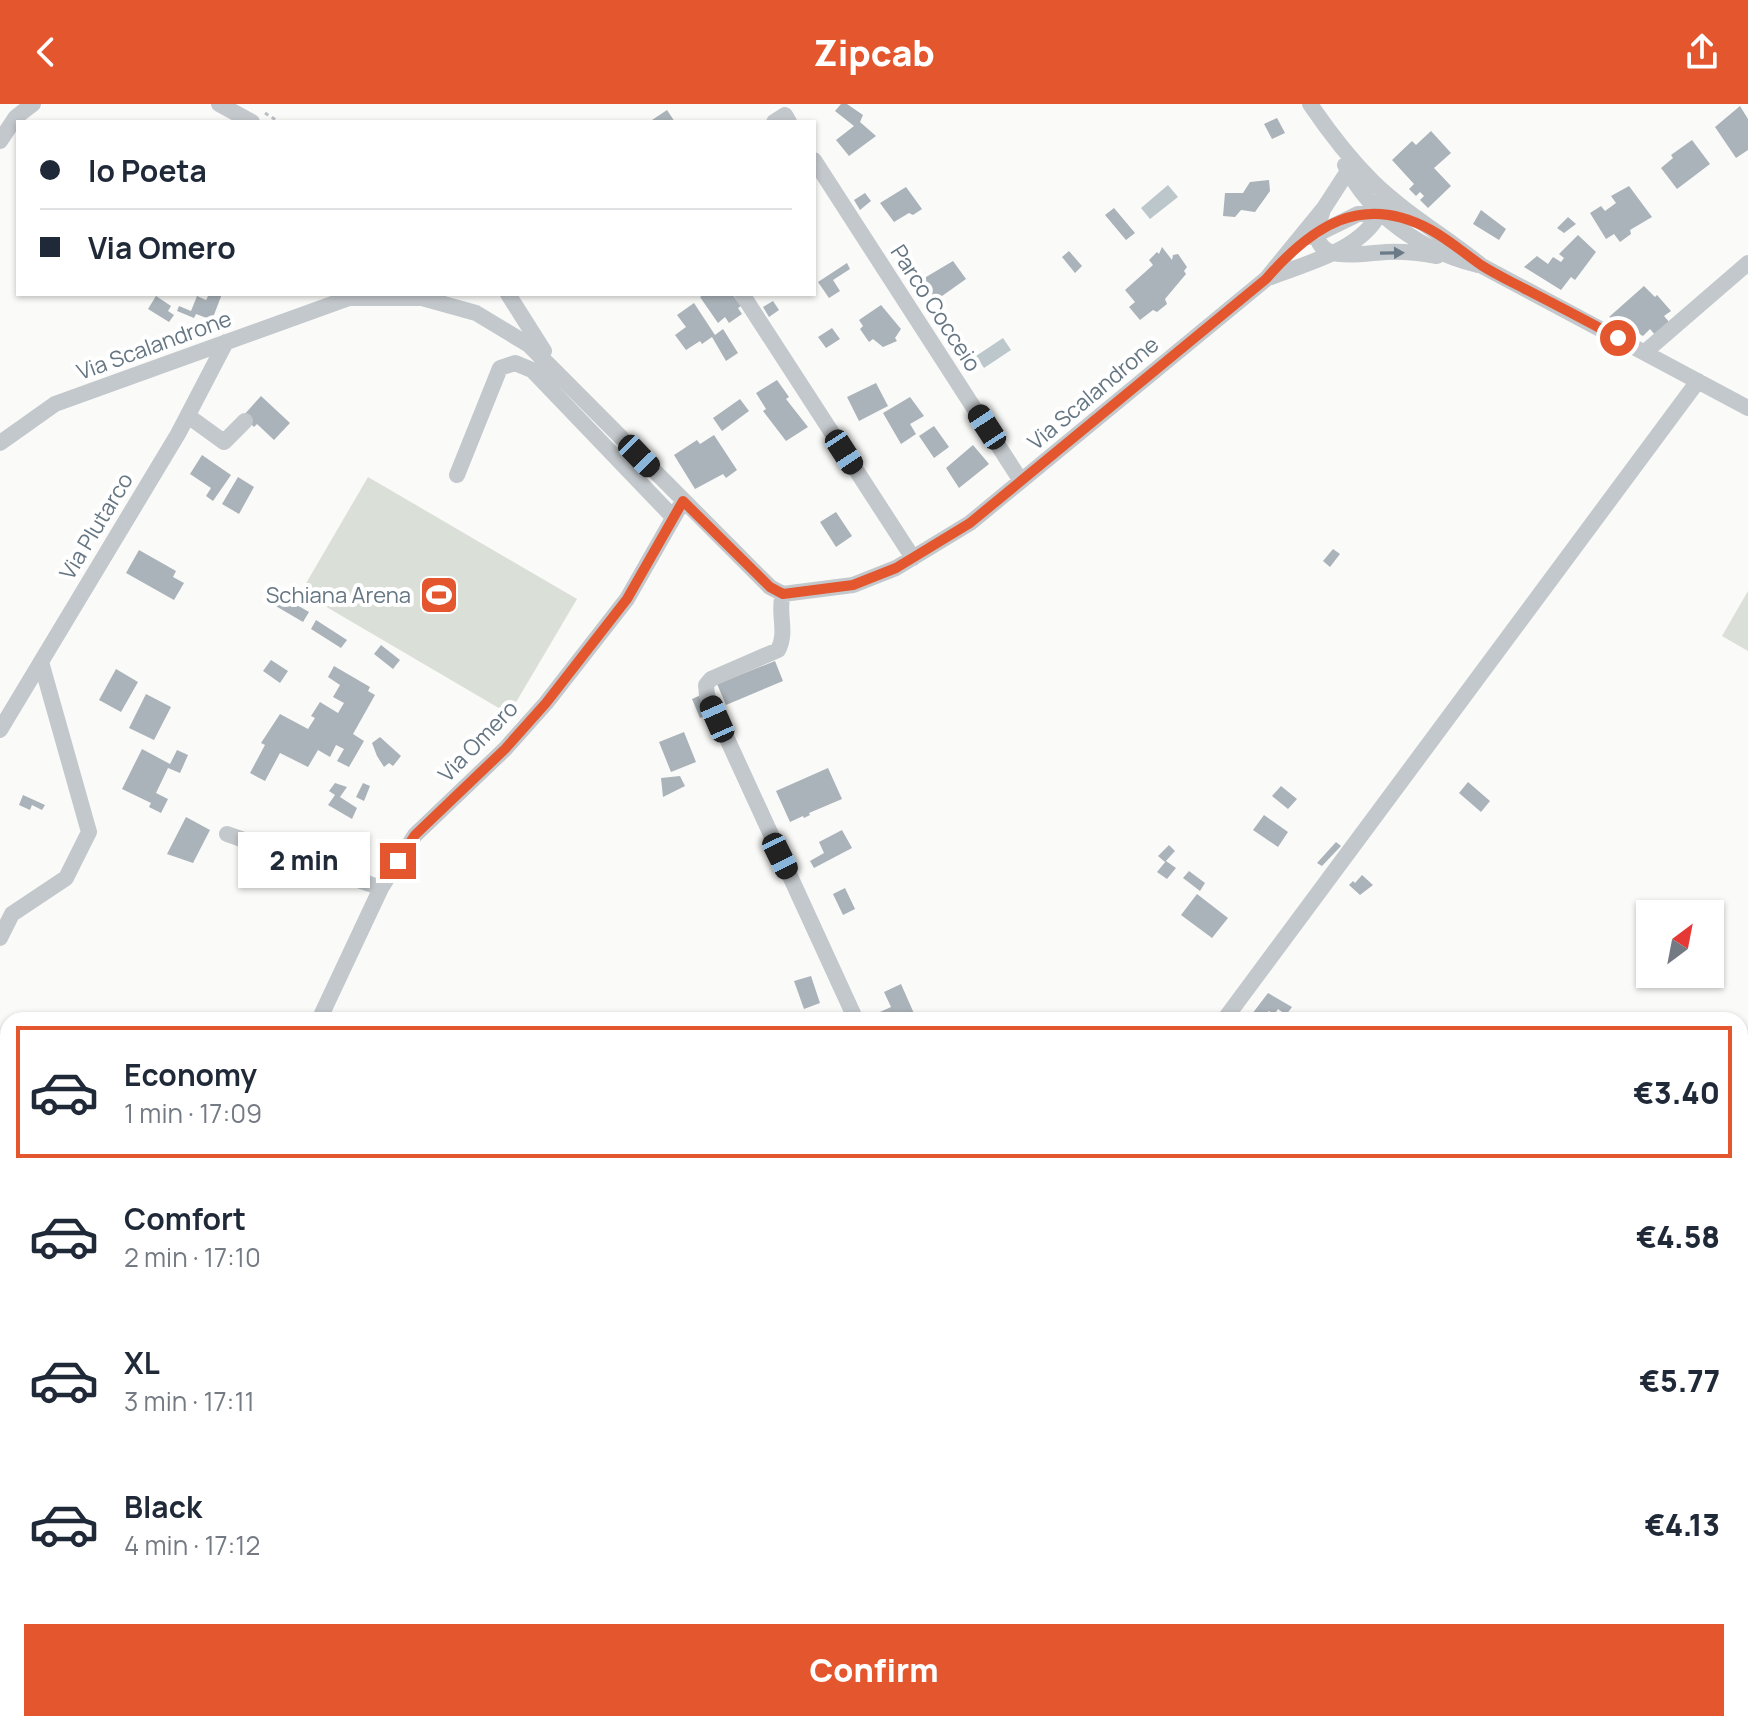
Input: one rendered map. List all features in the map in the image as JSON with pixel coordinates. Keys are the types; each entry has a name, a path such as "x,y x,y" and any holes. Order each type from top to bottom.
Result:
{"street":[{"path":"0,141 16,117 33,104"},
{"path":"219,104 248,120"},
{"path":"1310,104 1335,141 1374,183 1429,229"},
{"path":"1335,141 1348,171 1365,197 1420,242 1452,259"},
{"name":"Parco Cocceio","path":"816,163 1021,481"},
{"path":"1266,279 1324,208 1348,171"},
{"path":"1266,279 1331,253 1368,232 1380,212 1374,183"},
{"path":"1324,208 1318,232 1320,245 1331,253 1421,253 1482,266"},
{"path":"1289,253 1318,232 1358,214 1395,214 1458,246 1482,266 1748,408"},
{"path":"1645,352 1748,263"},
{"name":"Via Scalandrone","path":"0,443 55,404 349,298 422,298 476,313 529,345 770,587 783,594 853,585 896,568 970,523 1266,279"},
{"path":"509,296 557,373"},
{"path":"743,296 913,558"},
{"name":"Via Plutarco","path":"0,730 188,416 226,342"},
{"path":"457,475 500,368 515,363 532,370 673,517"},
{"path":"1230,1012 1698,381"},
{"path":"188,416 224,442 245,421"},
{"name":"Via Omero","path":"323,1012 381,888 415,835 505,749 564,680 627,599 683,501"},
{"path":"783,594 783,636 778,650 711,679 706,685 707,695 852,1012"},
{"path":"0,938 12,914 66,878 89,832 41,662"},
{"path":"227,834 381,888"}],"shaded area":[{"path":"1168,185 1178,197 1150,219 1141,208"},
{"path":"1003,338 1011,350 984,368 976,356"},
{"name":"Schiana Arena","path":"368,477 577,599 509,714 301,592"},
{"path":"1748,591 1748,651 1722,636"}],"building":[{"path":"841,104 847,104 863,115 860,122 876,136 849,156 836,140 854,126 835,111"},
{"path":"1740,106 1748,119 1748,150 1736,158 1715,127"},
{"path":"667,110 674,120 652,120"},
{"path":"1277,118 1285,133 1272,139 1264,124"},
{"path":"1431,131 1451,153 1434,168 1451,186 1428,208 1420,200 1424,196 1420,192 1416,196 1409,189 1414,184 1392,160 1412,141 1416,145"},
{"path":"1692,140 1710,164 1677,189 1661,168 1673,158 1671,155"},
{"path":"1269,180 1270,191 1255,212 1241,210 1235,217 1223,216 1225,193 1243,193 1250,182"},
{"path":"1629,186 1652,217 1630,230 1631,234 1620,242 1614,234 1606,239 1590,213 1601,206 1605,211 1616,203 1611,196"},
{"path":"906,187 922,209 894,222 880,203"},
{"path":"865,193 871,201 860,210 854,200"},
{"path":"1114,208 1135,233 1126,240 1105,215"},
{"path":"1481,210 1506,229 1499,240 1473,224"},
{"path":"1568,217 1576,224 1564,233 1557,228"},
{"path":"1578,235 1596,252 1575,280 1571,277 1561,290 1524,267 1537,256 1548,264 1553,257 1561,262 1564,258 1559,254"},
{"path":"1162,247 1172,260 1173,255 1178,254 1187,267 1184,271 1186,274 1165,299 1167,304 1140,320 1129,307 1135,302 1125,290 1153,265 1149,260 1157,252 1159,254"},
{"path":"1069,251 1082,266 1075,273 1062,257"},
{"path":"953,261 966,279 935,301 921,280"},
{"path":"847,263 850,269 833,280 840,291 829,298 818,282"},
{"path":"1644,286 1671,311 1664,316 1670,323 1656,336 1650,329 1643,336 1609,317"},
{"path":"156,296 171,306 168,311 174,315 169,322 148,309"},
{"path":"197,296 206,300 208,296 221,296 212,320 196,314 194,318 177,311 179,306 191,311"},
{"path":"734,296 741,306 738,308 742,314 729,323 725,317 718,323 700,297"},
{"path":"773,301 779,310 769,317 763,307"},
{"path":"694,303 715,335 723,329 738,353 726,361 712,337 686,350 675,335 686,327 677,315"},
{"path":"881,305 901,329 895,338 897,341 883,347 873,339 869,342 860,329 863,326 859,320"},
{"path":"832,328 840,339 826,348 818,337"},
{"path":"777,380 789,397 786,399 808,427 786,441 763,411 766,409 756,393"},
{"path":"876,383 888,406 859,421 847,397"},
{"path":"261,396 290,423 274,440 243,416"},
{"path":"910,397 924,416 910,424 916,434 901,444 883,413"},
{"path":"740,399 749,411 722,431 713,418"},
{"path":"934,426 949,447 934,458 919,436"},
{"path":"714,435 737,470 726,478 723,474 695,489 674,455 697,440 700,444"},
{"path":"973,445 989,464 959,488 946,468"},
{"path":"202,455 231,475 213,501 206,496 211,488 190,474"},
{"path":"238,477 254,487 239,514 222,504"},
{"path":"836,512 852,536 836,547 820,522"},
{"path":"1333,549 1340,554 1330,567 1323,561"},
{"path":"139,550 176,571 173,577 184,583 174,600 126,573"},
{"path":"280,595 309,612 303,622 274,605"},
{"path":"316,620 347,640 341,648 311,629"},
{"path":"381,645 400,660 393,669 374,654"},
{"path":"271,660 288,671 280,683 263,671"},
{"path":"775,661 783,681 726,705 717,684"},
{"path":"334,666 370,687 368,691 375,695 353,734 364,741 349,767 337,761 344,749 336,745 330,757 318,750 308,767 280,753 265,781 250,773 265,745 261,743 280,714 308,729 315,718 311,716 320,702 338,713 344,703 333,697 340,685 328,677"},
{"path":"116,669 138,682 121,712 99,700"},
{"path":"146,694 171,707 154,740 129,728"},
{"path":"701,695 709,715 700,718 692,699"},
{"path":"684,732 696,762 671,772 659,742"},
{"path":"380,737 401,756 393,766 389,763 384,767 377,756 372,743"},
{"path":"142,749 170,764 177,750 188,755 180,773 168,768 156,793 168,799 161,813 149,807 151,803 122,789"},
{"path":"828,768 842,799 790,822 776,791"},
{"path":"680,776 685,786 663,797 661,778"},
{"path":"1468,782 1490,801 1481,812 1459,793"},
{"path":"335,783 347,787 340,797 357,808 352,819 328,805 335,795 329,791"},
{"path":"363,783 370,786 364,801 356,797"},
{"path":"1281,786 1297,799 1288,809 1272,796"},
{"path":"23,795 45,805 42,810 32,805 30,810 19,805"},
{"path":"1264,815 1288,832 1278,847 1253,830"},
{"path":"186,817 210,830 193,863 167,854"},
{"path":"842,830 852,848 814,868 810,861 824,853 819,842"},
{"path":"1336,842 1341,846 1322,866 1317,863"},
{"path":"1169,845 1175,851 1165,862 1158,856"},
{"path":"1166,861 1176,868 1167,879 1157,872"},
{"path":"1189,871 1205,883 1200,891 1183,878"},
{"path":"1362,875 1373,885 1360,895 1349,885"},
{"path":"845,888 855,909 843,915 833,894"},
{"path":"1197,894 1228,918 1212,938 1181,915"},
{"path":"811,976 820,1003 804,1009 794,981"},
{"path":"901,984 913,1012 880,1012 891,1007 884,992"},
{"path":"1268,993 1292,1007 1288,1012 1278,1009 1276,1012 1254,1012"}],"place":[{"name":"Schiana Arena","path":"439,595"}],"route":[{"path":"398,861 415,835 505,749 546,703 627,599 683,501 728,548 770,587 783,594 853,585 896,568 970,523 1266,279 1289,253 1318,232 1358,214 1395,214 1429,229 1458,246 1482,266 1618,338"}]}
